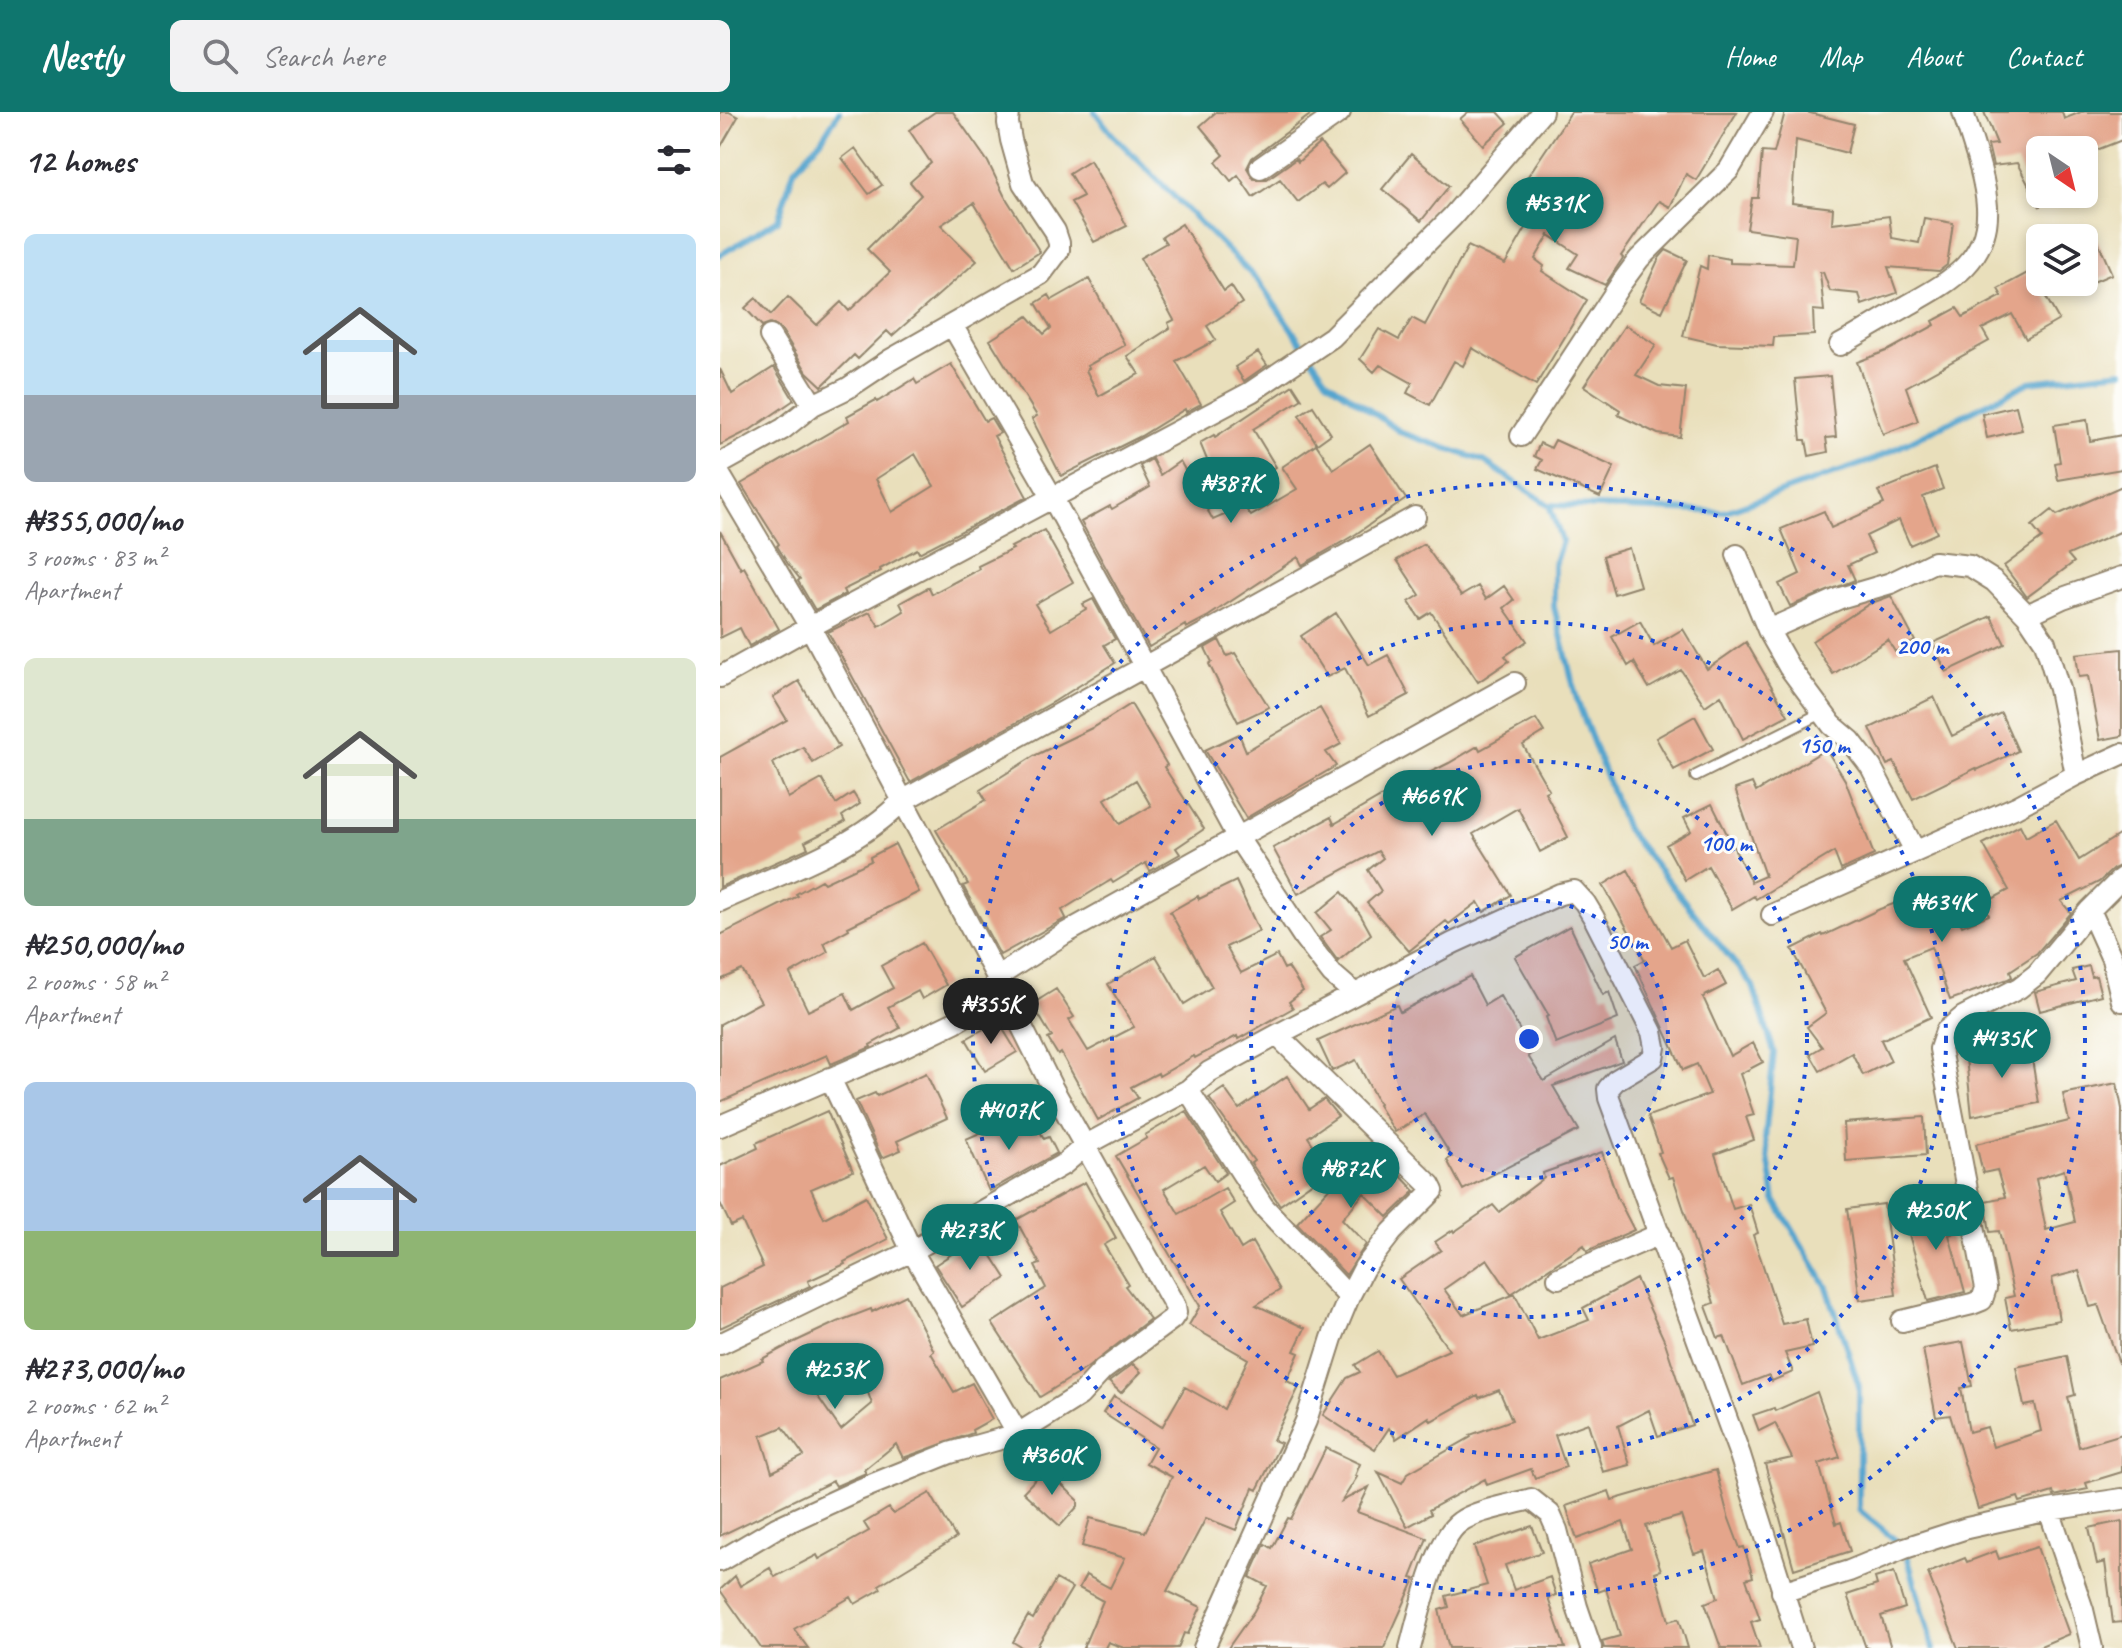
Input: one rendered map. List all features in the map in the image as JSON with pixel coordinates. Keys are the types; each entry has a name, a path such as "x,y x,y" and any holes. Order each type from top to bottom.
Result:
{"street":[{"path":"720,464 783,429 813,405 848,388 890,360 1041,274 1059,250 1055,231 1023,183 1009,132 1009,112"},
{"path":"1260,168 1340,112"},
{"path":"720,677 1251,392 1332,337 1452,217 1542,112"},
{"path":"1521,436 1639,259 1729,170 1763,112"},
{"path":"1840,345 1954,279 1973,259 1982,241 1987,209 1979,166 1963,112"},
{"path":"952,325 1052,497 1238,838 1305,939 1332,974 1355,994"},
{"path":"770,336 813,405"},
{"path":"720,475 810,627 997,977 1053,1089 1175,1306 1176,1313 1103,1370 1080,1395 1018,1434 950,1453 856,1491 776,1528 720,1561"},
{"path":"720,901 865,832 884,820 902,801 1415,517"},
{"path":"1737,555 1768,630 1822,713 1851,741 1871,767 1915,851"},
{"path":"1768,630 1840,598 1891,583 1934,562 1970,566 1994,581 2027,615 2045,642 2059,689 2076,775"},
{"path":"2027,615 2063,598 2122,577"},
{"path":"720,1126 955,1022 980,1007 994,988 997,977 1148,885 1515,683"},
{"path":"1772,915 2016,807 2122,754"},
{"path":"1902,1321 1972,1304 1982,1300 1986,1288 1940,1049 1946,1031 1963,1017 2019,988 2037,974 2090,910 2122,878"},
{"path":"720,1344 912,1251 1064,1164 1086,1145 1188,1090 1209,1072 1277,1035 1453,943 1560,894 1574,891 1585,903 1652,1032 1655,1047 1653,1058 1616,1080 1608,1089 1700,1352 1740,1455 1801,1648"},
{"path":"2090,910 2112,959 2122,1001"},
{"path":"1204,1648 1306,1421 1332,1338 1349,1297 1364,1268 1392,1232 1433,1191 1277,1035"},
{"path":"830,1078 912,1251 1018,1434"},
{"path":"1188,1090 1263,1206 1349,1297"},
{"path":"1558,1278 1660,1234"},
{"path":"1410,1648 1438,1555 1450,1531 1462,1520 1531,1499 1550,1514 1557,1530 1591,1648"},
{"path":"1782,1592 1967,1528 2049,1510 2122,1499"},
{"path":"2049,1510 2083,1610 2092,1648"}],"lane":[{"path":"1696,776 1822,713"}],"building":[{"path":"720,112 729,112 738,117 720,148"},
{"path":"935,112 953,112 988,162 1004,195 1040,252 1014,268 974,203 941,225 977,261 892,336 887,331 858,359 854,355 822,386 807,372 781,329 770,323 762,326 745,308 756,298 771,315 788,297 817,325 841,302 849,311 890,272 867,249 921,195 910,182 931,163 909,130"},
{"path":"1216,112 1314,112 1252,158 1247,168 1254,179 1267,179 1296,159 1298,162 1320,143 1345,173 1327,189 1322,184 1298,202 1280,179 1253,197 1238,175 1231,181 1216,162 1224,155 1200,126"},
{"path":"1468,112 1498,112 1508,123 1483,145 1460,119"},
{"path":"1571,112 1737,112 1696,180 1686,174 1670,207 1659,201 1605,285 1569,268 1578,254 1549,235 1535,259 1544,266 1542,271 1587,300 1536,385 1472,348 1463,366 1454,361 1430,405 1407,393 1412,383 1380,365 1374,372 1360,359 1379,329 1399,340 1412,318 1425,325 1468,246 1505,264 1548,190 1528,176"},
{"path":"1785,112 1806,112 1854,124 1847,153 1796,140 1792,203 1833,208 1832,223 1889,216 1892,238 1919,243 1924,218 1953,223 1947,265 1939,271 1888,267 1897,293 1862,305 1859,294 1830,291 1823,272 1820,273 1824,311 1813,310 1814,335 1774,337 1773,346 1717,344 1683,336 1700,266 1707,269 1708,255 1730,259 1730,263 1793,265 1796,236 1747,229 1752,198 1758,198 1762,152 1774,153"},
{"path":"1984,112 2062,112 2064,119 2081,112 2122,112 2122,140 2098,149 2098,136 2026,136 2026,180 2017,163 1993,166 1988,145 1997,144"},
{"path":"855,148 882,185 869,194 842,158"},
{"path":"1411,154 1449,186 1421,221 1382,189"},
{"path":"1090,160 1127,226 1094,242 1071,202 1083,196 1069,173"},
{"path":"1182,224 1224,291 1231,286 1242,303 1207,326 1216,340 1176,361 1201,404 1186,412 1185,409 1141,436 1061,476 1032,419 1037,416 990,340 1028,316 1044,334 1051,328 1036,303 1049,295 1052,300 1089,279 1125,345 1087,366 1089,368 1086,370 1099,396 1139,374 1127,356 1170,328 1168,323 1174,320 1140,258 1166,243 1162,237"},
{"path":"2098,242 2112,274 2098,280"},
{"path":"1666,250 1687,260 1662,312 1639,301 1659,258"},
{"path":"2026,274 2026,296 2045,296 2059,320 2026,339 2012,314 1982,329 1989,341 1906,387 1918,421 1883,434 1857,362 1889,350 1935,325 1933,321 1957,308 1963,317 2002,296 1998,289"},
{"path":"1625,325 1656,345 1636,375 1659,386 1686,389 1680,437 1658,434 1618,415 1620,410 1584,386"},
{"path":"1258,352 1267,365 1244,381 1235,367"},
{"path":"951,364 985,421 991,418 1000,433 994,436 1027,497 919,553 917,549 843,590 845,594 815,610 798,581 800,579 741,484 849,421 847,416 914,379 917,384","holes":["915,454 934,486 892,512 876,479"]},
{"path":"774,367 794,400 750,430 720,445 720,369 732,394"},
{"path":"1830,376 1836,437 1826,438 1828,452 1809,456 1806,440 1801,440 1795,379"},
{"path":"1293,385 1302,399 1253,429 1276,467 1234,493 1251,516 1297,489 1282,467 1316,444 1333,469 1370,444 1406,499 1356,534 1302,565 1298,557 1207,617 1186,628 1185,625 1149,647 1081,522 1110,506 1112,509 1150,487 1140,466 1152,459 1160,475 1180,461 1213,520 1229,513 1200,443 1215,437"},
{"path":"1313,406 1331,434 1317,444 1299,415"},
{"path":"2016,406 2022,430 1987,438 1982,414"},
{"path":"2087,420 2090,441 2122,435 2122,469 2058,480 2055,463 2060,462 2054,425"},
{"path":"1555,440 1614,467 1600,497 1537,469 1542,460 1534,456 1540,443 1551,448"},
{"path":"1935,468 1943,489 1923,497 1937,533 1910,545 1899,520 1866,536 1874,553 1848,565 1855,580 1790,606 1779,584 1800,574 1781,529 1824,511 1831,528 1884,504 1878,491"},
{"path":"2122,486 2122,531 2068,555 2074,562 2027,597 2004,566 2042,538 2032,526 2052,510 2057,515"},
{"path":"1044,530 1073,582 1035,604 1051,630 1086,609 1083,604 1093,599 1115,639 1104,645 1115,663 1055,701 910,782 828,632 870,612 879,626 904,611 900,603 929,587 932,594"},
{"path":"720,531 779,629 749,646 740,628 720,638"},
{"path":"1424,544 1461,596 1478,586 1486,599 1504,586 1514,600 1504,608 1527,641 1505,656 1509,661 1478,682 1431,612 1420,619 1409,602 1420,595 1397,560"},
{"path":"1629,548 1640,586 1614,594 1603,556"},
{"path":"1891,596 1915,641 1895,652 1888,640 1833,674 1812,641 1869,604"},
{"path":"1336,613 1369,665 1388,655 1409,695 1369,716 1345,668 1327,677 1301,636"},
{"path":"1991,616 2005,644 1946,672 1933,643"},
{"path":"1640,621 1654,646 1683,629 1707,669 1746,642 1788,715 1743,739 1721,695 1705,706 1681,670 1649,688 1634,662 1628,666 1612,637"},
{"path":"1219,640 1227,656 1235,653 1269,707 1238,722 1209,664 1212,662 1205,648"},
{"path":"2122,649 2122,736 2100,740 2088,676 2079,677 2076,654"},
{"path":"799,681 839,747 813,763 803,747 773,763 788,798 822,779 836,804 853,793 860,804 842,816 845,822 805,842 808,848 720,887 720,757 787,720 773,697"},
{"path":"1934,697 1952,736 2001,713 2018,751 1913,799 1894,762 1887,765 1870,728"},
{"path":"1131,704 1167,765 1164,767 1204,829 1176,848 1180,854 1150,871 1146,863 1113,883 1111,880 1062,910 1066,918 1000,955 963,886 968,884 936,830 986,800 980,790 1034,756 1096,726","holes":["1136,780 1151,806 1120,824 1105,799"]},
{"path":"1320,708 1341,744 1326,752 1336,766 1246,818 1205,750 1239,734 1246,751"},
{"path":"1695,716 1713,749 1674,770 1656,738"},
{"path":"1536,719 1544,732 1523,745 1549,790 1545,792 1568,837 1540,852 1518,808 1473,834 1511,895 1484,912 1478,902 1449,924 1446,921 1409,951 1367,903 1381,891 1368,870 1383,858 1378,851 1298,894 1273,848 1331,817 1334,824 1410,780 1478,746 1480,750"},
{"path":"1826,749 1845,780 1874,855 1841,870 1834,852 1756,899 1754,896 1732,909 1708,866 1685,880 1666,845 1691,831 1684,818 1712,804 1751,882 1765,876 1735,789 1752,783 1756,792"},
{"path":"2056,820 2079,860 2122,833 2122,865 2099,882 2061,901 2071,913 2037,953 2010,971 2012,977 2008,979 1950,1000 1931,947 1904,958 1931,1017 1881,1040 1891,1061 1863,1075 1852,1053 1820,1071 1810,1054 1822,1047 1807,1027 1826,1013 1792,949 1915,896 1914,893 1942,881 1962,926 1989,915 1983,904 2009,890 1983,844 2020,825 2026,837"},
{"path":"895,844 919,892 848,927 824,943 828,952 790,974 808,1011 845,993 853,1010 893,988 881,966 922,943 946,985 922,999 918,991 888,1007 900,1028 871,1047 831,1064 827,1055 720,1102 720,1024 761,1002 742,970 720,980 720,935 798,896 796,894 821,880 824,883 871,861 870,857"},
{"path":"1628,870 1671,947 1685,940 1704,978 1718,970 1726,985 1703,997 1730,1056 1753,1043 1763,1062 1740,1074 1754,1115 1746,1117 1754,1140 1715,1154 1733,1209 1749,1204 1758,1233 1753,1235 1782,1324 1806,1319 1812,1347 1785,1353 1793,1372 1772,1381 1769,1375 1743,1385 1724,1336 1718,1338 1706,1306 1714,1303 1687,1219 1673,1177 1669,1178 1658,1153 1661,1152 1648,1116 1710,1094 1697,1064 1683,1070 1635,965 1645,960 1603,885"},
{"path":"1236,881 1259,931 1226,947 1241,973 1277,955 1284,969 1288,967 1303,991 1289,1002 1293,1008 1238,1039 1237,1036 1131,1087 1138,1098 1098,1120 1061,1053 1058,1055 1048,1039 1052,1037 1032,1004 1056,989 1074,1017 1069,1020 1088,1051 1134,1027 1108,984 1156,956 1184,1004 1212,987 1170,912 1198,896 1199,899"},
{"path":"1342,892 1371,934 1338,961 1320,937 1331,930 1317,913"},
{"path":"1570,926 1603,995 1609,992 1618,1019 1556,1044 1546,1017 1549,1016 1515,957"},
{"path":"2089,966 2092,977 2096,976 2101,995 2040,1011 2035,992 2076,981 2072,970"},
{"path":"1470,976 1485,1005 1500,996 1533,1053 1528,1056 1544,1081 1615,1040 1622,1061 1553,1086 1579,1130 1463,1190 1447,1160 1452,1157 1425,1114 1395,1132 1356,1060 1332,1071 1318,1041 1397,1005 1400,1012"},
{"path":"998,1021 1017,1052 985,1071 966,1039"},
{"path":"2029,1040 2039,1103 1972,1116 1966,1058 2002,1052 2001,1046"},
{"path":"926,1073 947,1118 897,1141 901,1150 882,1158 856,1101 875,1093 877,1096"},
{"path":"1287,1076 1309,1109 1324,1099 1338,1116 1308,1137 1330,1170 1280,1205 1251,1163 1254,1161 1209,1098 1224,1088 1239,1109"},
{"path":"2117,1083 2122,1109 2120,1366 2098,1305 2090,1307 2079,1271 2052,1278 2059,1320 2011,1329 2005,1298 2014,1296 1999,1231 1990,1232 1985,1201 2005,1197 1997,1170 1983,1173 1976,1144 2069,1121 2063,1094","holes":["2064,1170 2075,1222 2046,1230 2036,1179"]},
{"path":"827,1111 853,1171 811,1189 824,1218 866,1196 888,1239 808,1281 810,1286 720,1328 720,1288 763,1267 742,1221 731,1226 720,1203 720,1166 758,1148 756,1143"},
{"path":"1186,1111 1226,1173 1215,1181 1204,1165 1164,1189 1179,1214 1225,1188 1234,1203 1220,1212 1241,1249 1252,1242 1280,1290 1256,1305 1305,1328 1294,1351 1299,1353 1287,1381 1299,1387 1273,1440 1281,1443 1257,1490 1253,1488 1236,1530 1206,1518 1167,1591 1201,1607 1178,1648 1124,1648 1108,1642 1105,1648 1083,1648 1103,1601 1079,1588 1086,1575 1110,1588 1125,1558 1082,1546 1090,1518 1145,1532 1172,1477 1146,1463 1155,1447 1103,1413 1114,1396 1162,1427 1185,1387 1224,1409 1248,1359 1189,1325 1200,1306 1116,1156"},
{"path":"1924,1117 1926,1155 1846,1161 1844,1123"},
{"path":"1033,1118 1044,1139 1049,1137 1057,1153 989,1191 966,1139 998,1125 1002,1134"},
{"path":"1602,1152 1617,1197 1634,1230 1587,1251 1584,1245 1511,1294 1487,1259 1444,1289 1463,1315 1515,1294 1538,1340 1589,1320 1583,1308 1636,1279 1665,1342 1692,1425 1658,1436 1649,1410 1618,1426 1630,1465 1603,1472 1588,1423 1555,1435 1566,1467 1535,1478 1531,1469 1487,1485 1485,1479 1429,1510 1431,1514 1407,1527 1378,1472 1402,1483 1408,1473 1470,1435 1512,1420 1499,1390 1479,1398 1478,1395 1431,1421 1429,1417 1396,1439 1389,1428 1375,1449 1323,1415 1347,1378 1360,1372 1355,1365 1378,1351 1393,1375 1449,1350 1399,1279 1441,1250 1435,1242 1493,1205 1499,1212 1544,1178 1543,1173"},
{"path":"1358,1157 1386,1180 1396,1171 1415,1191 1388,1217 1364,1193 1342,1219 1366,1244 1346,1275 1297,1223"},
{"path":"1085,1182 1116,1238 1104,1245 1128,1284 1125,1286 1150,1319 1087,1368 1040,1397 992,1323 1046,1288 1035,1266 1040,1264 1016,1220"},
{"path":"1884,1204 1896,1295 1860,1300 1847,1209"},
{"path":"1952,1207 1961,1231 1949,1235 1965,1292 1928,1301 1904,1217"},
{"path":"979,1236 1006,1278 962,1307 935,1265"},
{"path":"906,1295 934,1351 931,1353 954,1392 972,1383 992,1419 972,1430 973,1433 903,1458 896,1444 864,1470 866,1473 836,1486 833,1481 720,1536 720,1380 837,1322 871,1309 872,1312","holes":["854,1364 857,1372 860,1370 872,1404 841,1430 809,1384","783,1427 804,1456 772,1472 761,1436"]},
{"path":"1963,1342 1972,1386 1961,1388 1969,1432 1987,1427 1993,1447 2041,1431 2035,1404 2024,1406 2016,1367 2067,1356 2075,1395 2068,1397 2079,1447 2122,1434 2122,1472 2086,1483 2088,1489 2054,1496 2053,1492 2020,1502 2018,1497 1978,1509 1950,1415 1936,1417 1923,1349"},
{"path":"1133,1364 1141,1372 1121,1393 1109,1382"},
{"path":"1817,1392 1840,1457 1819,1464 1836,1524 1841,1522 1850,1551 1794,1569 1765,1464 1792,1458 1775,1423 1759,1431 1753,1415 1774,1408 1775,1411"},
{"path":"1326,1448 1360,1464 1357,1477 1342,1501 1369,1487 1357,1512 1427,1538 1411,1578 1415,1579 1384,1648 1228,1648 1267,1586 1250,1577 1265,1544 1272,1548 1288,1518 1291,1519"},
{"path":"1045,1469 1078,1500 1078,1506 1060,1526 1023,1492"},
{"path":"1716,1470 1728,1516 1740,1548 1744,1547 1753,1577 1746,1579 1760,1619 1751,1622 1760,1648 1721,1648 1705,1603 1718,1598 1704,1551 1694,1554 1681,1516 1646,1526 1661,1570 1655,1572 1669,1621 1679,1618 1688,1648 1604,1648 1602,1641 1620,1636 1606,1589 1598,1592 1588,1564 1632,1549 1623,1522 1577,1539 1566,1506 1609,1491 1612,1500"},
{"path":"930,1493 956,1538 879,1585 881,1589 855,1604 851,1597 794,1629 808,1648 761,1648 720,1590 735,1576 740,1586 770,1568 775,1577 817,1555 819,1559 869,1531 864,1523 889,1508 893,1514"},
{"path":"2122,1521 2122,1622 2113,1623 2105,1562 2097,1564 2089,1528"},
{"path":"1532,1526 1542,1552 1505,1565 1514,1590 1550,1577 1556,1595 1548,1598 1565,1648 1449,1648 1439,1610 1449,1607 1446,1596 1487,1585 1474,1546"},
{"path":"2037,1547 2069,1634 2036,1648 1958,1648 1928,1573 1965,1558 1967,1562 1996,1551 1999,1559"},
{"path":"1894,1572 1905,1608 1881,1616 1891,1648 1866,1648 1847,1595 1877,1585 1875,1578"},
{"path":"1056,1579 1072,1588 1036,1648 1023,1648 1013,1642 1028,1616 1033,1619"}],"waterway":[{"path":"720,255 778,220 794,170 821,140 839,112"},
{"path":"1095,112 1112,134 1259,282 1327,380 1402,433 1484,461 1549,505 1562,541 1554,565 1554,607 1577,700 1626,829 1753,986 1774,1052 1765,1139 1775,1200 1827,1287 1859,1386 1859,1510 1905,1548 1933,1648"},
{"path":"1550,505 1724,512 1873,460 2030,382 2122,371"}]}
